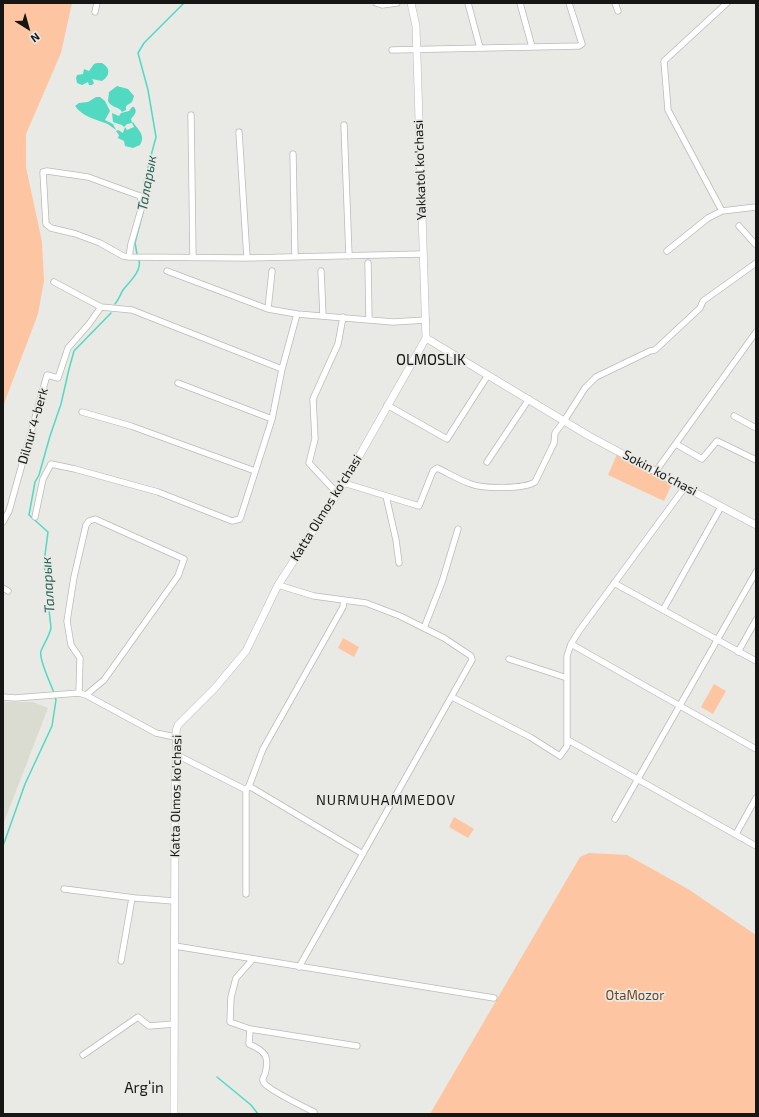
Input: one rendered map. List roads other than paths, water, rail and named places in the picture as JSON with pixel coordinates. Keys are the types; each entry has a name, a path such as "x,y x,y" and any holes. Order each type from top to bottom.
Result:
{"street":[{"path":"95,12 97,3"},
{"path":"376,3 382,5 397,3"},
{"name":"Yakkatol ko'chasi","path":"411,3 415,20 417,50 422,254 426,338"},
{"path":"468,3 480,48"},
{"path":"520,3 532,47"},
{"path":"392,50 579,46 582,44 569,3"},
{"path":"615,3 618,11"},
{"path":"722,211 668,110 664,61 727,3"},
{"path":"191,115 193,258"},
{"path":"344,125 349,256"},
{"path":"239,132 247,258"},
{"path":"293,154 296,257"},
{"path":"129,257 131,244 142,206 140,196 88,177 47,171 43,172 46,224 51,228 76,234 100,243 123,256 129,257 136,258 247,258 422,254"},
{"path":"667,251 708,218 722,211 756,207"},
{"path":"739,226 756,245"},
{"path":"344,483 419,506 433,470 437,468 472,485 512,488 532,484 535,482 554,443 555,433 585,388 596,378 650,351 655,350 700,308 703,301 756,262"},
{"path":"368,263 369,320"},
{"path":"167,271 268,309 296,314 393,322 426,320"},
{"path":"268,309 272,271"},
{"path":"321,271 323,316"},
{"path":"54,282 101,307 132,310 282,369"},
{"name":"Dilnur 4-berk","path":"3,522 9,511 47,375 58,378 68,348 89,324 101,307"},
{"path":"35,517 42,479 51,464 74,468 158,492 232,521 240,519 272,419 282,369 296,314"},
{"path":"337,493 309,463 315,439 313,399 338,344 343,317"},
{"path":"656,471 756,332"},
{"name":"Sokin ko'chasi","path":"426,338 589,436 756,525"},
{"name":"Katta Olmos ko'chasi","path":"174,1114 174,785 177,755 175,737 176,731 178,725 215,688 246,651 278,585 344,483 387,404 426,338"},
{"path":"387,404 447,439 488,375"},
{"path":"178,384 272,419"},
{"path":"487,462 529,399"},
{"path":"82,412 131,426 255,471"},
{"path":"734,416 756,428"},
{"path":"676,444 702,459 717,441 756,460"},
{"path":"452,697 530,738 560,756 567,746 568,740 567,656 571,644 579,630 685,487"},
{"path":"386,496 396,540 399,563"},
{"path":"663,610 721,507"},
{"path":"79,693 80,658 71,645 67,621 74,576 86,525 89,521 95,519 184,559 178,576 104,680 86,696"},
{"path":"424,628 442,582 458,529"},
{"path":"615,818 756,572"},
{"path":"614,583 756,661"},
{"path":"278,585 314,596 366,603 400,616 444,638 471,656 472,662 299,967"},
{"path":"246,894 247,788 263,749 343,607 344,600"},
{"path":"738,652 756,620"},
{"path":"571,644 756,749"},
{"path":"509,659 567,678"},
{"path":"3,697 15,698 79,693 156,733 175,737"},
{"path":"568,740 756,846"},
{"path":"177,755 247,788 363,854"},
{"path":"736,834 756,798"},
{"path":"64,889 132,898 174,901"},
{"path":"121,961 132,898"},
{"path":"175,946 494,998"},
{"path":"253,959 236,978 231,996 230,1022 250,1029 357,1046"},
{"path":"83,1055 138,1017 149,1026 174,1024"},
{"path":"250,1029 249,1044 260,1048 268,1060 262,1080 264,1084 281,1095 314,1112"}],"waterway":[{"name":"Таларык","path":"144,206 144,182 156,137 148,90 138,53 144,43 184,3"},
{"name":"Таларык","path":"137,254 135,243 143,212"},
{"name":"Таларык","path":"115,304 123,290 137,272 139,268 139,260"},
{"name":"Таларык","path":"54,693 41,659 41,651 51,628 44,563 48,532 29,515 35,482 39,475 61,404 74,351 111,313"},
{"name":"Таларык","path":"3,846 25,784 52,726 56,700 55,697"},
{"path":"217,1077 251,1105 258,1114"}],"district":[{"name":"OLMOSLIK","path":"431,360"},
{"name":"NURMUHAMMEDOV","path":"386,800"},
{"name":"Argʻin","path":"144,1088"}],"park label":[{"name":"OtaMozor","path":"635,996"}]}
